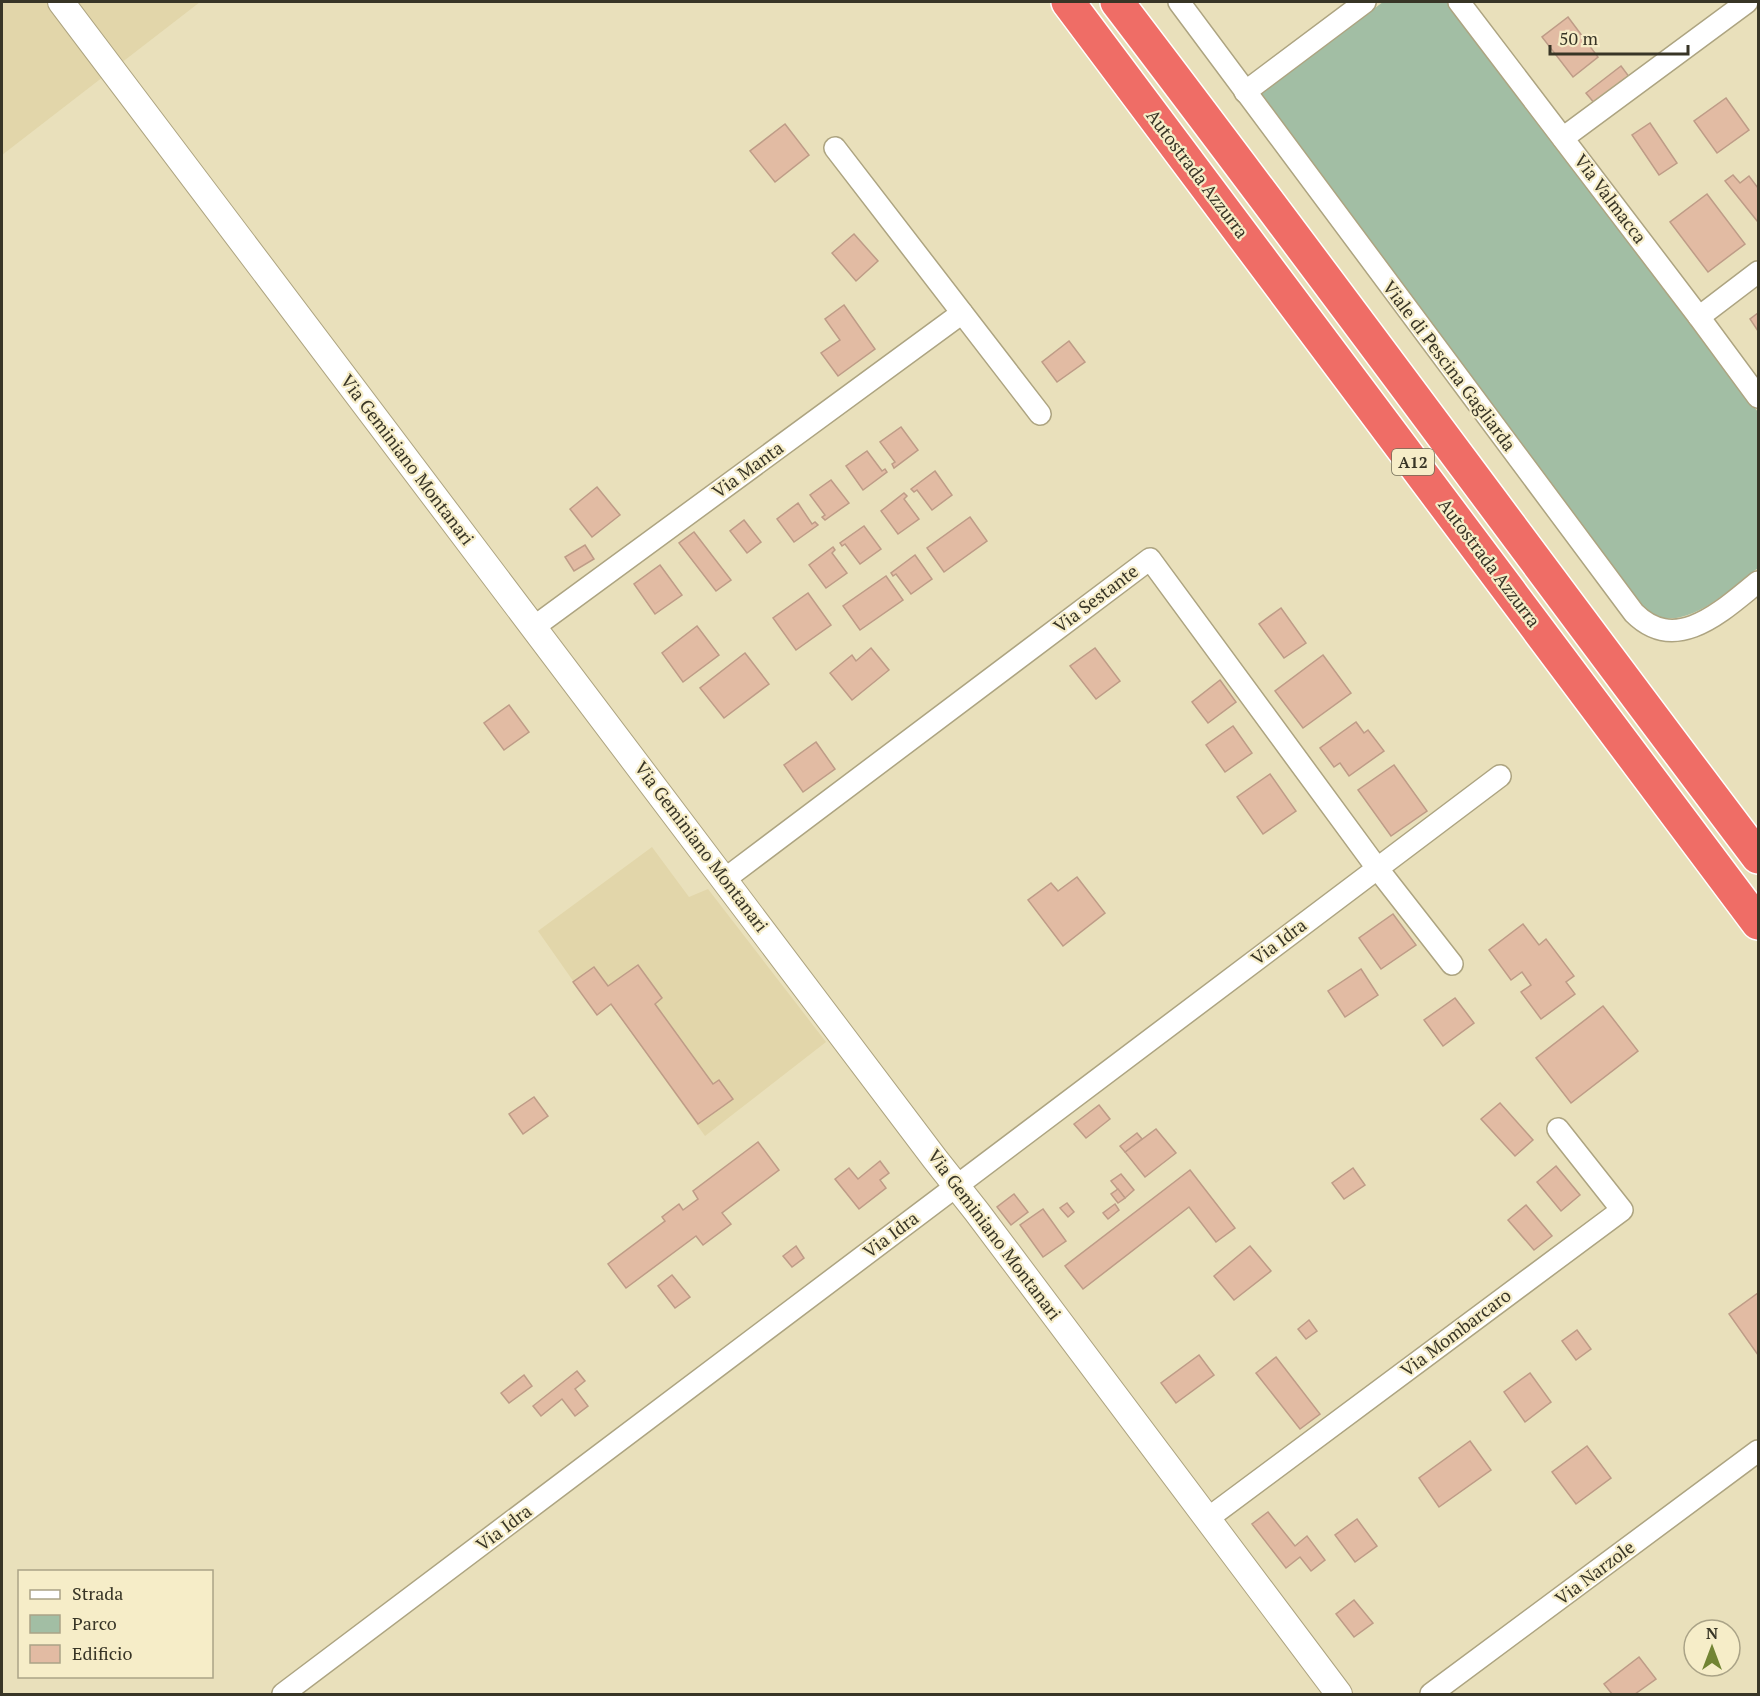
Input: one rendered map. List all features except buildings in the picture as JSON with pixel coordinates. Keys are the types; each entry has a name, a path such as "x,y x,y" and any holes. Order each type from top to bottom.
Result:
{"highway":[{"name":"Autostrada Azzurra","path":"1068,2 1758,923"},
{"name":"A12","path":"1117,2 1250,176 1758,856"}],"street":[{"name":"Via Geminiano Montanari","path":"61,2 1339,1695"},
{"name":"Viale di Pescina Gagliarda","path":"1179,2 1641,620 1663,630 1693,627 1714,617 1758,582"},
{"path":"1245,92 1365,2"},
{"name":"Via Valmacca","path":"1459,2 1758,397"},
{"path":"1563,138 1747,2"},
{"path":"835,148 1040,414"},
{"path":"1699,317 1758,272"},
{"name":"Via Manta","path":"534,627 962,313"},
{"name":"Via Sestante","path":"725,879 1150,559 1377,868 1452,964"},
{"name":"Via Idra","path":"283,1695 1500,776"},
{"name":"Via Mombarcaro","path":"1208,1519 1622,1210 1558,1128"},
{"name":"Via Narzole","path":"1431,1695 1758,1451"}],"shaded area":[{"path":"2,2 200,2 2,155"},
{"path":"652,847 689,897 708,889 826,1042 705,1136 611,1004 597,1015 538,931"}],"green space":[{"path":"1383,2 1448,2 1758,412 1758,568 1702,609 1671,618 1655,616 1640,608 1259,94"}]}
